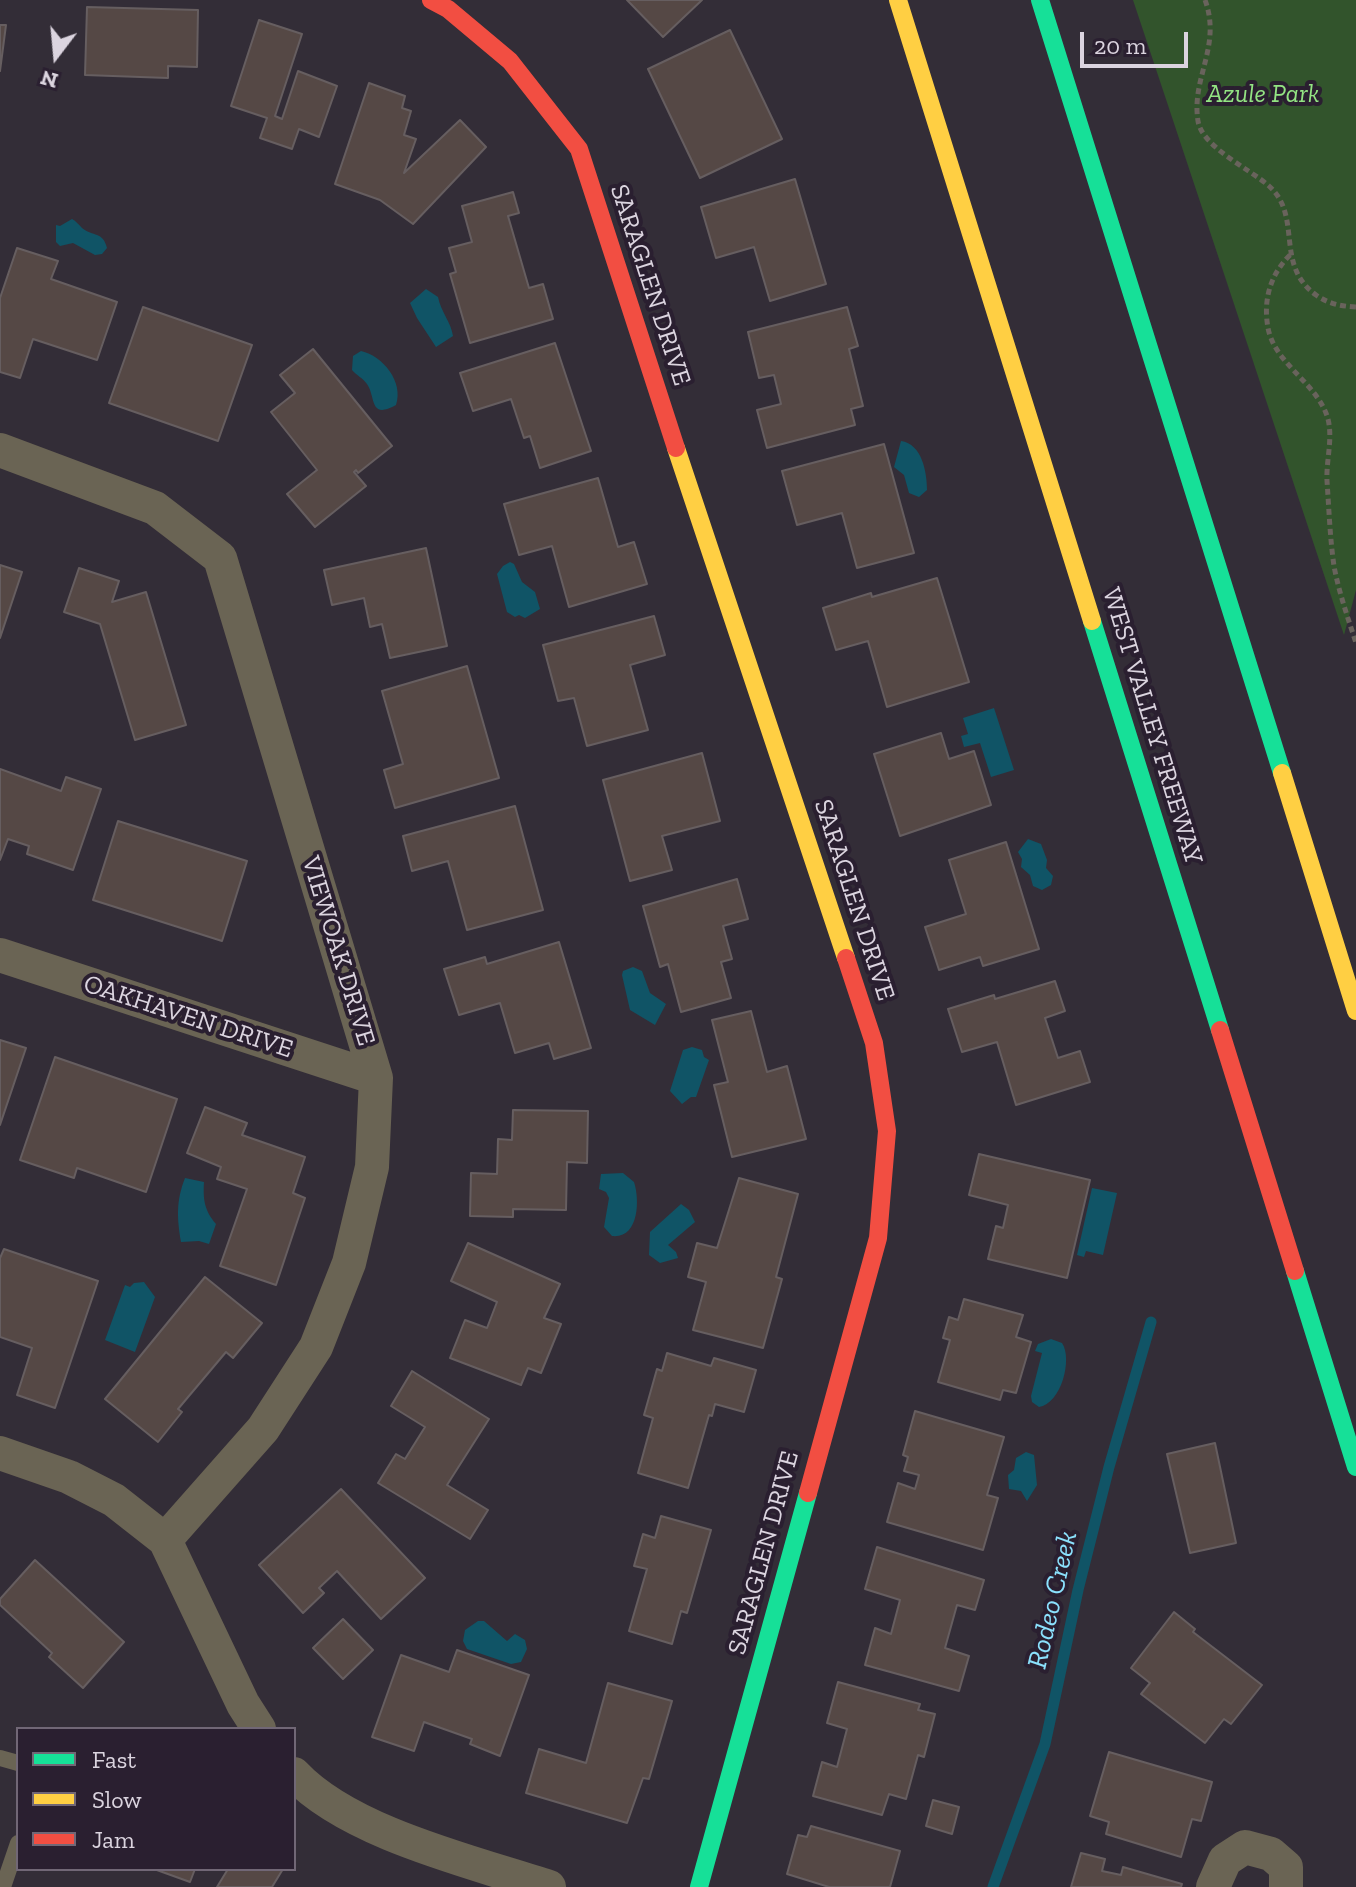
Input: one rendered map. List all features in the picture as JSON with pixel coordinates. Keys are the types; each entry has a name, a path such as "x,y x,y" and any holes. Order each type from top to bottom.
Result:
{"main road":[{"name":"SARAGLEN DRIVE","path":"431,0 448,9 510,61 579,149 612,257 874,1043 887,1131 878,1238 699,1887"},
{"name":"WEST VALLEY FREEWAY","path":"898,0 1356,1467"},
{"path":"1040,0 1356,1011"}],"street":[{"name":"VIEWOAK DRIVE","path":"0,450 155,508 220,558 376,1078 372,1167 349,1263 316,1347 263,1429 165,1540"},
{"name":"OAKHAVEN DRIVE","path":"0,955 376,1078"},
{"path":"0,1453 69,1477 114,1500 165,1540 243,1704 258,1727"},
{"path":"296,1776 343,1812 408,1840 549,1887"},
{"path":"1213,1887 1225,1860 1245,1847 1271,1854 1286,1867 1286,1887"}],"lane":[{"path":"3,1887 16,1849"}],"path":[{"path":"1205,0 1211,15 1212,33 1198,99 1198,124 1209,142 1278,195 1286,210 1290,255 1297,275 1307,288 1337,306 1356,307"},
{"path":"1290,255 1276,269 1268,291 1268,329 1277,351 1320,400 1327,415 1330,430 1327,477 1334,566 1356,643"}],"green space":[{"name":"Azule Park","path":"1133,0 1356,0 1356,590 1344,635"}],"water":[{"path":"72,219 86,231 103,239 107,248 102,254 95,255 73,243 60,246 56,242 56,225"},
{"path":"426,289 438,297 453,336 436,347 410,303"},
{"path":"361,351 377,358 390,371 397,388 396,405 381,410 377,408 367,384 352,370 353,356"},
{"path":"901,441 914,447 924,467 927,490 919,497 909,493 904,475 894,467"},
{"path":"510,562 514,564 522,582 535,592 540,609 525,618 507,612 497,574"},
{"path":"994,708 1014,770 991,777 980,743 964,747 961,736 968,734 963,718"},
{"path":"1028,839 1041,844 1047,860 1046,868 1053,876 1051,885 1042,890 1033,886 1030,875 1021,867 1022,859 1018,852"},
{"path":"633,967 642,971 650,993 666,1004 655,1025 630,1010 622,975 623,971"},
{"path":"692,1047 702,1050 709,1060 696,1097 682,1104 670,1091 683,1050"},
{"path":"623,1173 634,1182 637,1208 628,1231 612,1236 604,1227 609,1198 606,1192 599,1189 601,1174"},
{"path":"185,1178 204,1182 205,1204 216,1224 209,1244 181,1242 178,1210"},
{"path":"1092,1188 1117,1193 1103,1255 1086,1251 1084,1257 1077,1255"},
{"path":"681,1204 689,1210 695,1222 668,1245 678,1258 660,1263 649,1255 650,1232"},
{"path":"144,1282 155,1297 135,1352 105,1340 125,1285 130,1287 134,1283"},
{"path":"1051,1339 1062,1343 1065,1369 1059,1390 1047,1404 1039,1407 1032,1402 1031,1396 1042,1353 1035,1351 1038,1344"},
{"path":"1026,1452 1034,1455 1037,1485 1027,1501 1021,1491 1009,1489 1008,1475 1014,1470 1016,1458"},
{"path":"478,1621 484,1621 507,1641 515,1634 525,1640 527,1649 521,1662 511,1664 467,1649 463,1641 465,1630"}],"building":[{"path":"627,0 702,0 663,37"},
{"path":"87,7 198,10 197,67 168,66 168,78 85,75"},
{"path":"259,20 302,34 275,116 282,119 298,71 337,86 319,137 299,129 292,149 260,138 267,118 231,106"},
{"path":"0,25 6,25 0,71"},
{"path":"730,30 782,139 700,178 648,69"},
{"path":"369,83 405,96 402,108 411,111 404,135 416,139 404,173 460,120 486,147 413,224 380,200 335,184"},
{"path":"795,179 826,284 770,301 754,247 716,258 701,207"},
{"path":"513,192 519,213 508,216 529,288 543,284 553,319 470,343 450,274 456,272 449,248 472,242 462,206"},
{"path":"17,248 58,261 51,279 117,302 97,360 33,339 20,378 0,372 0,298"},
{"path":"143,307 252,345 218,441 109,403"},
{"path":"847,307 858,346 849,349 863,406 851,409 855,425 767,448 757,410 781,404 774,375 759,378 748,332"},
{"path":"555,343 591,451 540,468 530,436 524,438 511,399 473,411 460,373"},
{"path":"313,349 392,446 358,473 356,470 354,472 366,486 315,527 287,494 317,470 271,412 295,393 280,375"},
{"path":"884,444 914,553 857,568 842,513 797,525 782,471"},
{"path":"598,478 618,547 634,542 647,584 569,607 552,546 519,555 504,504"},
{"path":"426,548 447,646 390,658 382,624 370,627 364,598 332,605 324,570"},
{"path":"0,565 22,572 0,638"},
{"path":"79,568 119,581 112,602 146,592 186,725 135,740 100,624 64,612"},
{"path":"937,578 969,682 887,707 868,641 836,650 823,608"},
{"path":"654,616 665,655 630,665 648,730 587,746 574,698 558,701 543,645"},
{"path":"467,666 499,778 395,808 384,770 403,764 382,691"},
{"path":"941,733 949,759 974,751 991,805 900,836 874,754"},
{"path":"702,753 720,821 662,836 672,870 630,881 603,780"},
{"path":"0,769 61,791 66,777 101,789 73,870 27,854 29,846 8,839 0,860"},
{"path":"515,806 543,910 467,930 448,861 412,871 403,836"},
{"path":"118,821 247,861 222,941 93,900"},
{"path":"1006,842 1039,949 983,966 980,957 939,970 925,927 966,914 949,860"},
{"path":"737,879 748,919 723,926 732,959 721,962 731,998 681,1012 668,964 660,967 643,906"},
{"path":"559,942 591,1048 554,1059 549,1043 515,1053 500,1003 459,1015 444,969 485,957 487,964"},
{"path":"1055,981 1065,1011 1045,1018 1058,1058 1080,1051 1090,1082 1016,1105 997,1042 962,1052 948,1009"},
{"path":"751,1011 767,1072 787,1066 806,1139 732,1157 714,1085 728,1082 712,1020"},
{"path":"0,1040 26,1048 0,1125"},
{"path":"55,1057 177,1099 146,1192 77,1168 74,1178 20,1160"},
{"path":"205,1107 247,1123 242,1135 305,1157 293,1193 305,1198 276,1285 220,1266 247,1189 217,1179 221,1167 187,1153"},
{"path":"513,1110 588,1111 587,1163 567,1162 566,1210 513,1209 513,1217 470,1216 471,1173 497,1174 498,1139 512,1140"},
{"path":"979,1154 1090,1180 1067,1278 988,1259 996,1226 1003,1228 1008,1205 969,1195"},
{"path":"739,1178 798,1194 776,1277 782,1279 763,1348 693,1330 706,1282 688,1277 697,1243 717,1248"},
{"path":"468,1243 560,1284 544,1318 561,1324 541,1373 528,1368 521,1385 450,1358 465,1320 487,1328 497,1302 451,1281"},
{"path":"4,1249 98,1281 55,1408 17,1395 32,1348 0,1337 0,1258"},
{"path":"205,1277 262,1323 233,1358 226,1352 178,1409 182,1412 158,1442 105,1399"},
{"path":"964,1299 1023,1315 1016,1337 1031,1342 1016,1393 1003,1390 1000,1400 938,1382 950,1340 943,1338 949,1317 958,1320"},
{"path":"667,1353 711,1366 714,1358 756,1370 744,1412 715,1404 688,1488 638,1473 653,1418 644,1415 657,1369 662,1371"},
{"path":"412,1371 489,1419 447,1485 488,1510 470,1539 378,1483 396,1454 405,1459 425,1427 391,1406"},
{"path":"915,1411 1004,1437 987,1495 998,1498 983,1550 887,1522 898,1483 915,1489 919,1475 904,1471 908,1457 903,1455"},
{"path":"1215,1443 1236,1543 1190,1553 1167,1454"},
{"path":"341,1489 425,1578 381,1619 337,1571 319,1588 324,1593 303,1613 259,1565"},
{"path":"661,1516 711,1530 687,1613 681,1611 672,1644 629,1631 647,1569 634,1566 643,1534 655,1538"},
{"path":"877,1547 984,1580 975,1610 957,1605 945,1648 969,1656 959,1691 865,1665 875,1628 891,1634 900,1600 865,1589"},
{"path":"35,1560 124,1642 83,1688 49,1657 52,1653 0,1605 0,1599"},
{"path":"1174,1612 1195,1629 1193,1632 1262,1685 1231,1724 1224,1719 1205,1743 1141,1694 1150,1683 1131,1668"},
{"path":"343,1619 373,1650 343,1679 313,1648"},
{"path":"457,1650 529,1675 500,1756 470,1744 472,1739 424,1722 414,1751 372,1737 401,1655 449,1672"},
{"path":"838,1682 920,1704 918,1710 935,1714 924,1757 918,1755 906,1799 889,1794 882,1815 813,1796 822,1762 837,1767 847,1729 827,1723"},
{"path":"608,1683 672,1701 649,1779 643,1778 627,1823 526,1793 539,1749 586,1763"},
{"path":"1109,1752 1212,1782 1201,1821 1192,1819 1181,1857 1106,1834 1109,1822 1090,1816"},
{"path":"933,1800 959,1807 952,1834 926,1826"},
{"path":"811,1826 900,1851 890,1887 829,1887 787,1874 798,1835 807,1837"},
{"path":"1081,1853 1105,1859 1102,1871 1121,1875 1123,1867 1182,1884 1181,1887 1071,1887"},
{"path":"160,1871 194,1871 190,1882"},
{"path":"227,1871 282,1871 272,1887 217,1887"}],"waterway":[{"name":"Rodeo Creek","path":"993,1887 1045,1744 1078,1590 1109,1467 1151,1322"}],"traffic: fast":[{"path":"1040,0 1282,773"},
{"path":"1092,621 1220,1030"},
{"path":"1295,1271 1356,1467"},
{"path":"699,1887 808,1493"}],"traffic: slow":[{"path":"898,0 1092,621"},
{"path":"676,448 846,958"},
{"path":"1282,773 1356,1011"}],"traffic: jam":[{"path":"431,0 448,9 510,61 579,149 676,448"},
{"path":"808,1493 878,1238 887,1131 874,1043 846,958"},
{"path":"1220,1030 1295,1271"}]}
